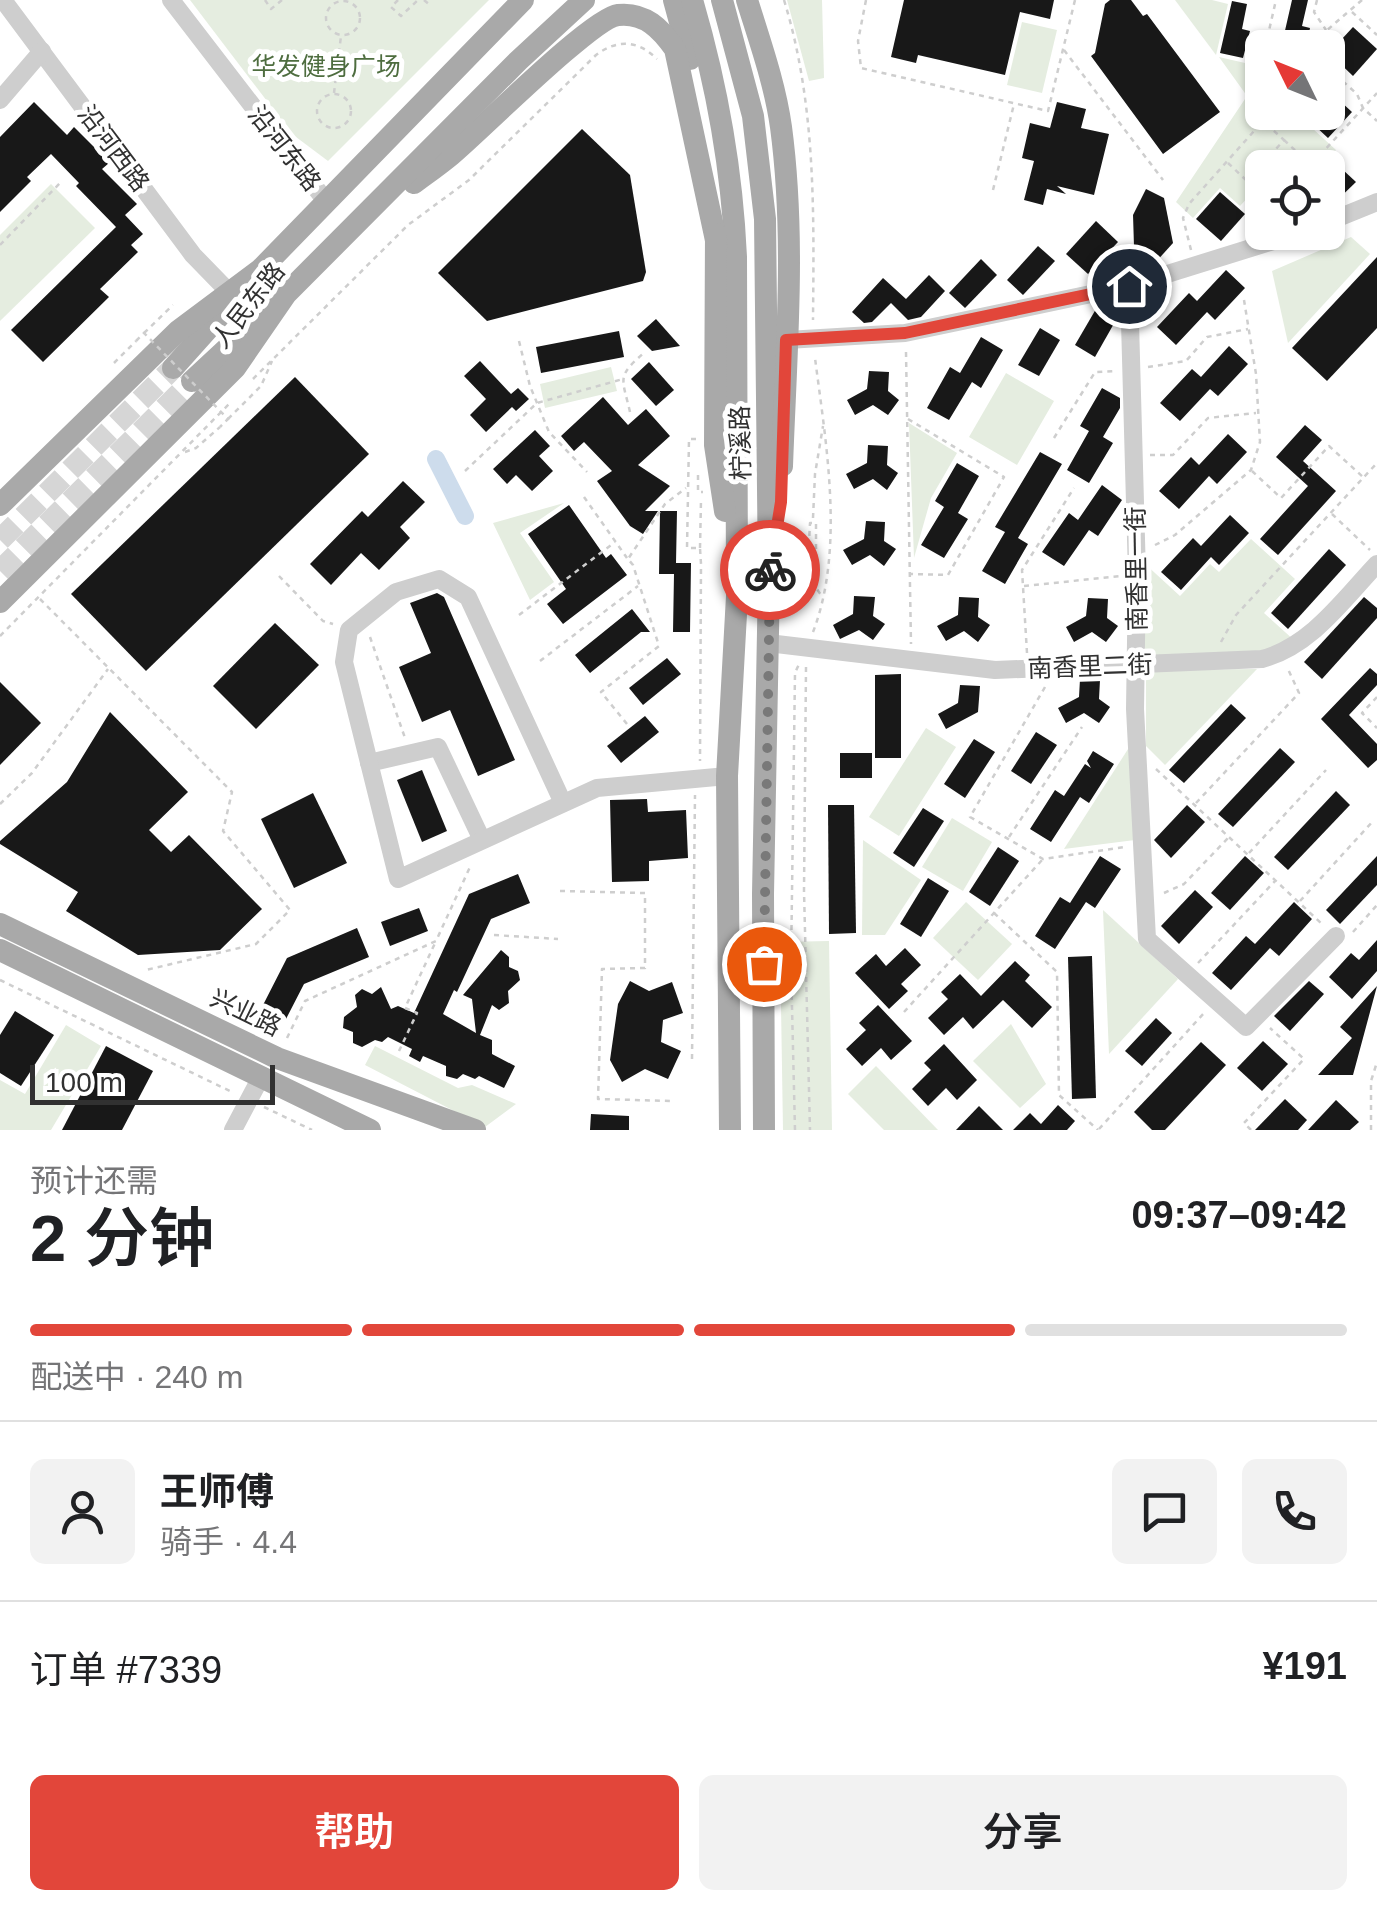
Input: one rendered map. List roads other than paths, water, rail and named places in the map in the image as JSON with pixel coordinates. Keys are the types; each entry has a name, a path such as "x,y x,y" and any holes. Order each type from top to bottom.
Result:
{"main road":[{"path":"330,197 371,134 502,0"},
{"name":"人民东路","path":"0,505 154,353 261,270 523,0"},
{"name":"人民东路","path":"0,602 235,368 286,294 584,0"},
{"path":"674,0 707,123 718,245 715,445 737,596"},
{"name":"柠溪路","path":"692,0 712,69 734,204 737,596 710,778 730,1069 730,1130"},
{"name":"柠溪路","path":"722,0 754,116 765,219 769,579 764,1130"},
{"path":"748,0 781,126 790,253 781,502 769,579"},
{"path":"761,0 768,23 772,80"},
{"path":"355,228 450,156 584,35 614,15 638,16 659,27 675,49 718,245"},
{"path":"490,32 518,61"},
{"path":"261,270 183,374 286,294"},
{"name":"兴业路","path":"0,924 277,1058 475,1130"},
{"name":"兴业路","path":"0,950 360,1128"},
{"path":"730,1069 764,1069"}],"street":[{"name":"沿河西路","path":"3,0 193,255 229,292"},
{"name":"沿河东路","path":"171,0 330,197"},
{"path":"0,100 42,52"},
{"path":"1345,215 1377,202"},
{"path":"786,340 905,333 1129,286 1246,250"},
{"name":"南香里一街","path":"1129,286 1137,575 1137,750 1147,939 1246,1027 1336,936"},
{"name":"南香里二街","path":"768,644 995,670 1262,659 1301,643 1377,564"},
{"path":"564,803 468,596 439,578 396,592 356,624 344,662 398,879 597,788 710,778"},
{"path":"369,763 438,747 482,840"},
{"path":"233,1130 261,1077"}],"waterway":[{"path":"436,459 465,516"}],"tunnel":[{"path":"0,540 173,368"},
{"path":"0,571 192,381"}],"park label":[{"name":"华发健身广场","path":"326,66"}]}
